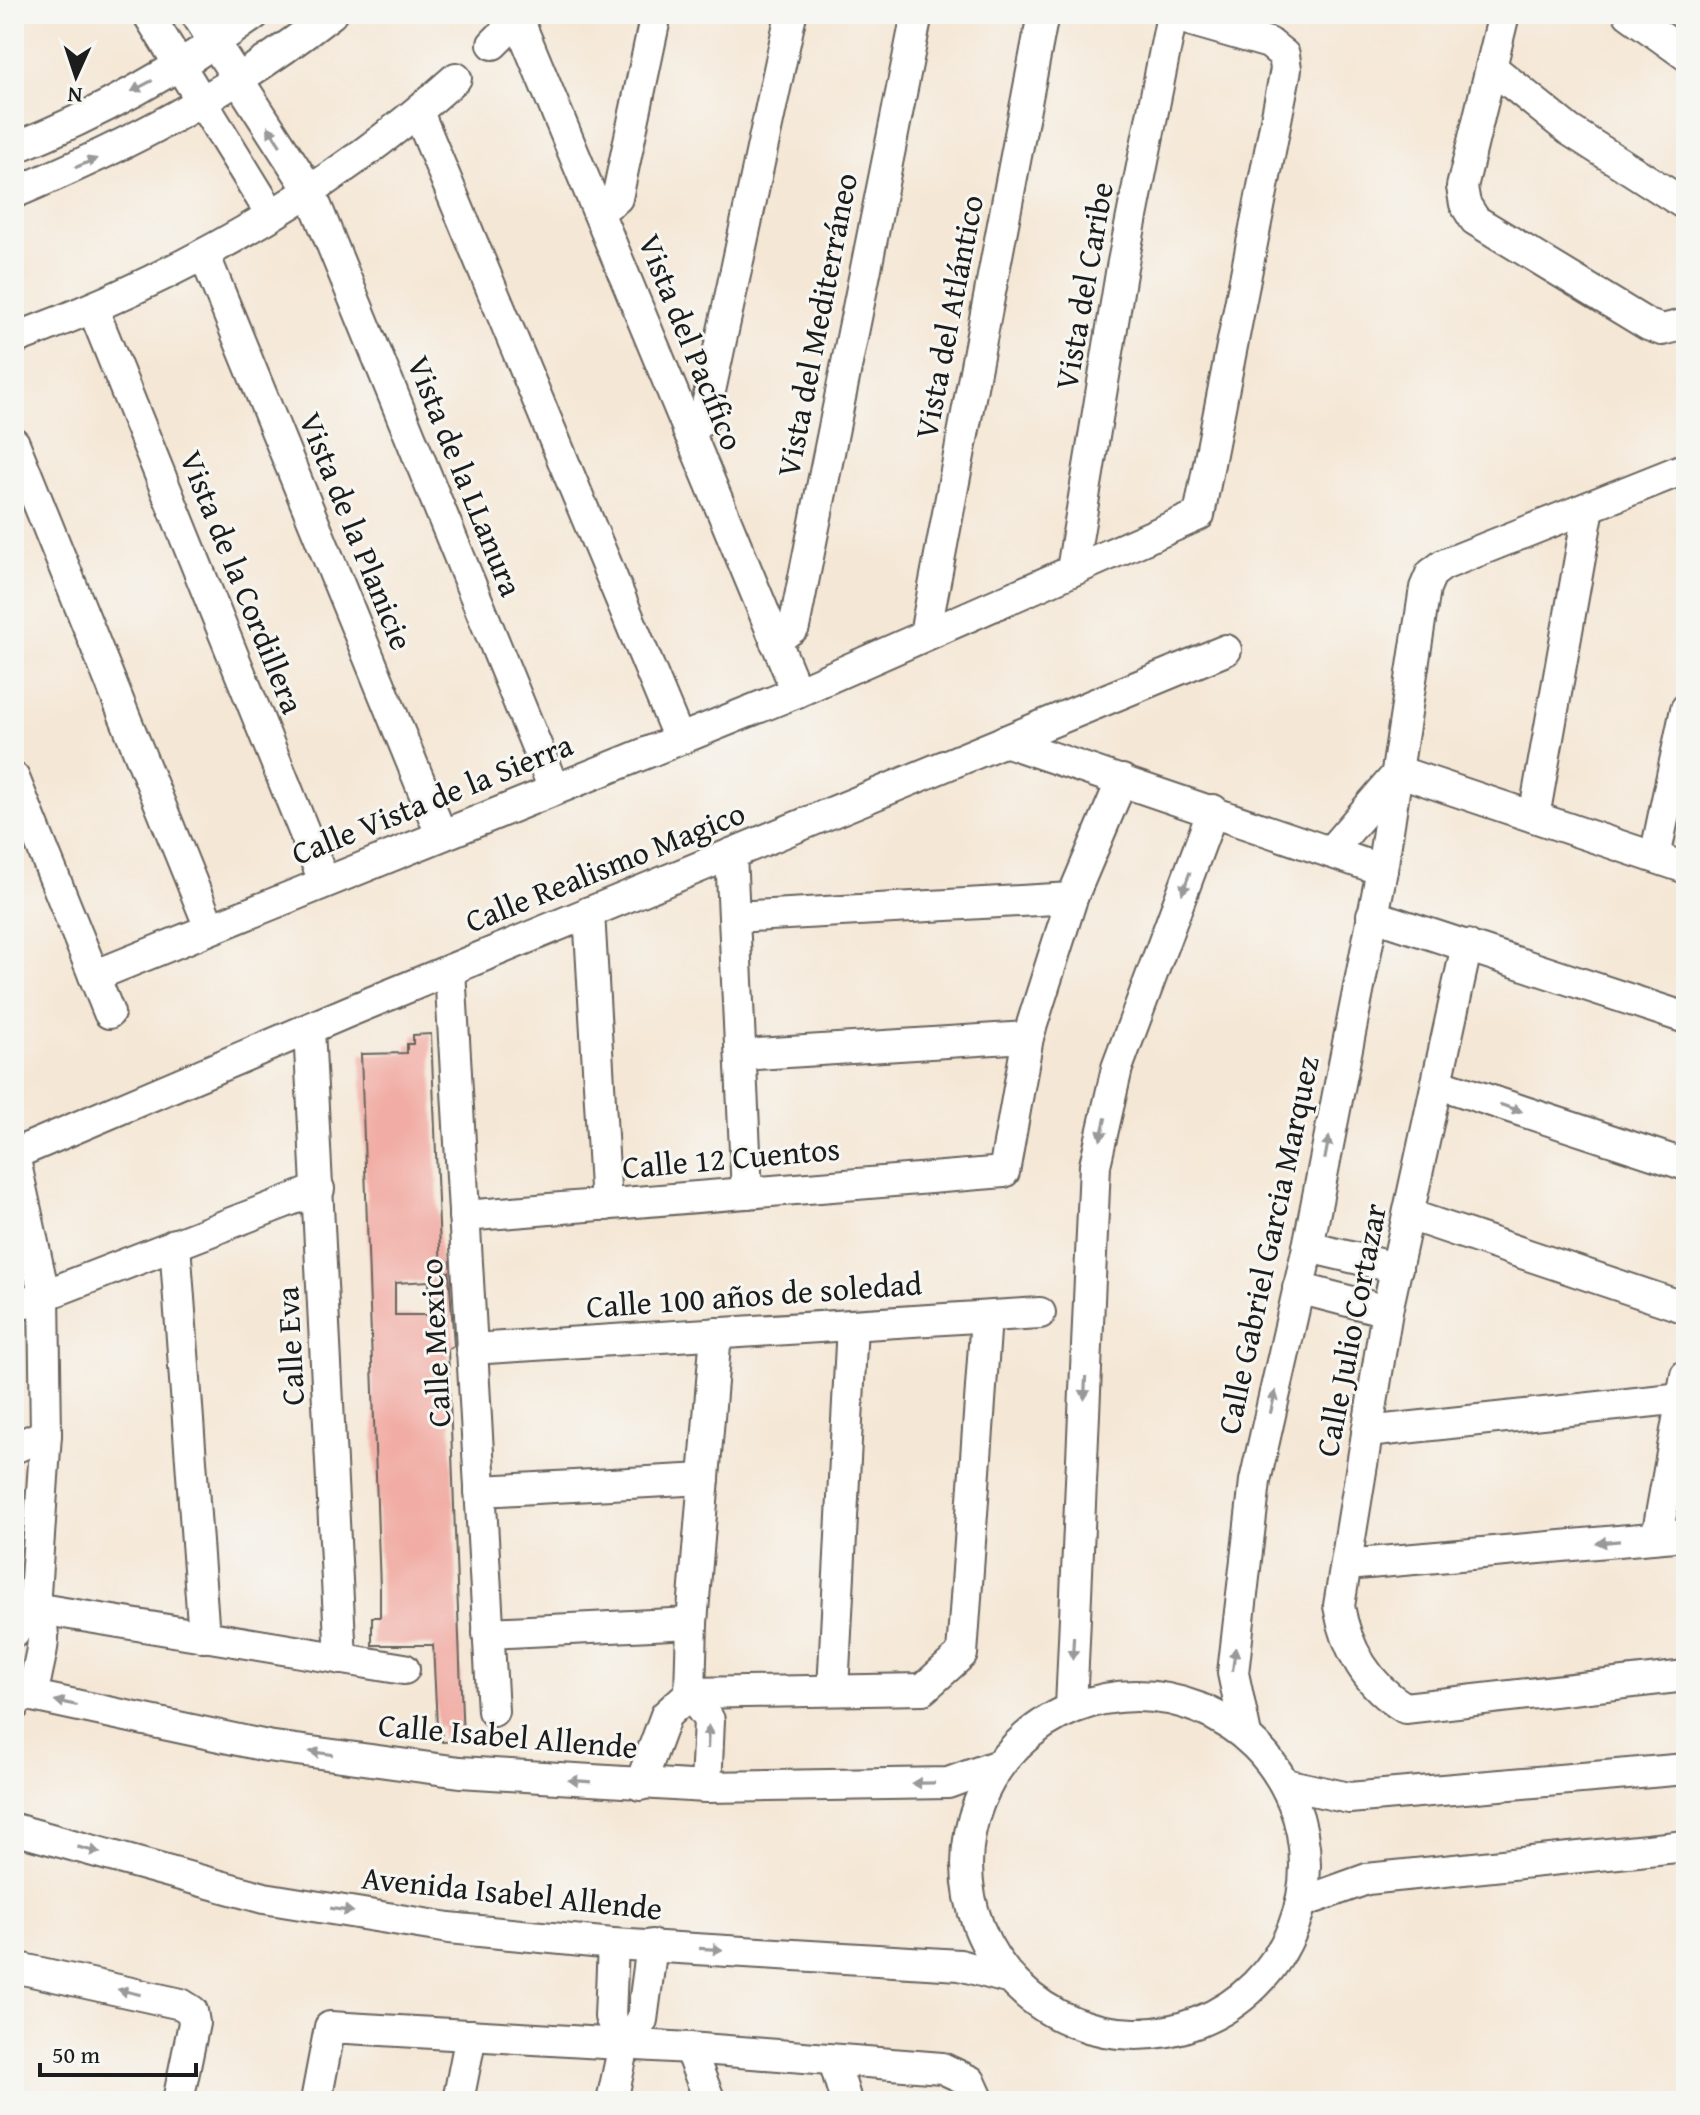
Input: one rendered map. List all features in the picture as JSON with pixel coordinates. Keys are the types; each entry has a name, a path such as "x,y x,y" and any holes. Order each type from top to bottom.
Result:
{"street":[{"path":"148,14 205,102 271,214"},
{"name":"Vista de la LLanura","path":"196,14 310,191 554,789"},
{"path":"14,148 56,131 181,66 255,14"},
{"path":"14,193 119,149 205,102 331,14"},
{"path":"598,211 617,198 656,14"},
{"path":"688,431 704,419 791,14"},
{"name":"Vista del Mediterráneo","path":"775,641 794,627 917,14"},
{"name":"Vista del Atlántico","path":"925,634 1043,14"},
{"path":"1504,14 1462,187 1465,204 1475,220 1648,325 1662,330 1686,324"},
{"path":"1629,14 1686,55"},
{"name":"Calle Vista de la Sierra","path":"94,976 797,692 1199,515 1286,69 1284,55 1269,43 1170,15"},
{"name":"Vista del Caribe","path":"1072,570 1122,267 1170,15"},
{"name":"Vista del Pacífico","path":"493,44 520,17 797,692"},
{"path":"1491,67 1569,130 1686,205"},
{"path":"14,339 93,309 204,254 310,191 418,112 456,78"},
{"path":"418,112 679,739"},
{"name":"Vista de la Planicie","path":"204,254 441,834"},
{"name":"Vista de la Cordillera","path":"93,309 324,881"},
{"path":"14,443 210,928"},
{"path":"1534,817 1589,507 1686,468"},
{"name":"Calle Gabriel Garcia Marquez","path":"1246,1735 1233,1673 1255,1481 1308,1247 1382,870 1400,772 1425,588 1431,574 1443,565 1589,507"},
{"name":"Calle Realismo Magico","path":"14,1154 589,912 1226,650"},
{"path":"1655,857 1686,709"},
{"path":"1004,741 1382,870"},
{"path":"1330,852 1400,772 1686,868"},
{"path":"14,778 109,1013"},
{"path":"741,1055 1028,1037 1072,898 1122,780"},
{"path":"1071,1708 1095,1165 1117,1068 1213,810"},
{"path":"731,854 747,1193"},
{"path":"734,917 1072,898"},
{"path":"589,912 606,1205"},
{"path":"1372,915 1686,1018"},
{"name":"Calle Julio Cortazar","path":"1467,945 1387,1311 1339,1606 1344,1636 1380,1694 1405,1708 1686,1676"},
{"name":"Calle Mexico","path":"450,970 493,1711"},
{"name":"Calle Eva","path":"309,1029 341,1659"},
{"name":"Calle 12 Cuentos","path":"464,1216 1004,1172 1028,1037"},
{"path":"1437,1083 1686,1165"},
{"path":"14,1154 44,1294 46,1434 34,1608 44,1624 39,1663 32,1684 15,1695"},
{"path":"14,1307 319,1189"},
{"path":"1409,1215 1686,1308"},
{"path":"175,1244 204,1637"},
{"path":"1308,1247 1397,1268"},
{"path":"1298,1288 1387,1311"},
{"name":"Calle 100 años de soledad","path":"471,1349 1040,1313"},
{"path":"640,1785 666,1715 690,1693 923,1689 962,1654 986,1317"},
{"path":"833,1690 852,1325"},
{"path":"706,1787 709,1720 690,1693 692,1623 716,1333"},
{"path":"1346,1565 1672,1536 1684,1386 1367,1432"},
{"path":"14,1448 46,1434"},
{"path":"480,1491 704,1479"},
{"path":"14,1632 19,1617 34,1608 404,1669"},
{"path":"488,1633 692,1623"},
{"name":"Calle Isabel Allende","path":"15,1695 267,1746 460,1772 640,1785 706,1787 948,1783 998,1765"},
{"path":"1116,1696 1162,1697 1207,1710 1246,1735 1278,1769 1298,1811 1307,1856 1303,1902 1287,1946 1259,1983 1223,2012 1180,2029 1134,2035 1088,2028 1045,2009 1010,1979 984,1941 969,1897 966,1851 976,1806 998,1765 1031,1732 1071,1708 1116,1696"},
{"path":"1285,1784 1349,1798 1686,1769"},
{"name":"Avenida Isabel Allende","path":"14,1829 264,1898 449,1928 613,1944 960,1965 1010,1979"},
{"path":"1303,1902 1367,1879 1686,1846"},
{"path":"613,1944 610,2017 624,2045"},
{"path":"612,2101 624,2045 642,2020 652,1945"},
{"path":"14,1967 181,2004 192,2011 194,2023 178,2101"},
{"path":"316,2101 330,2027 689,2048 942,2068 970,2081 979,2101"},
{"path":"458,2101 471,2035"},
{"path":"689,2048 710,2101"},
{"path":"834,2061 846,2101"}],"building":[{"path":"431,1034 441,1272 449,1272 454,1346 448,1349 463,1741 442,1742 441,1726 437,1726 433,1645 372,1645 372,1617 380,1617 380,1589 361,1054 407,1053 407,1044 413,1044 413,1035","holes":["429,1281 430,1315 395,1315 395,1283"]}]}
